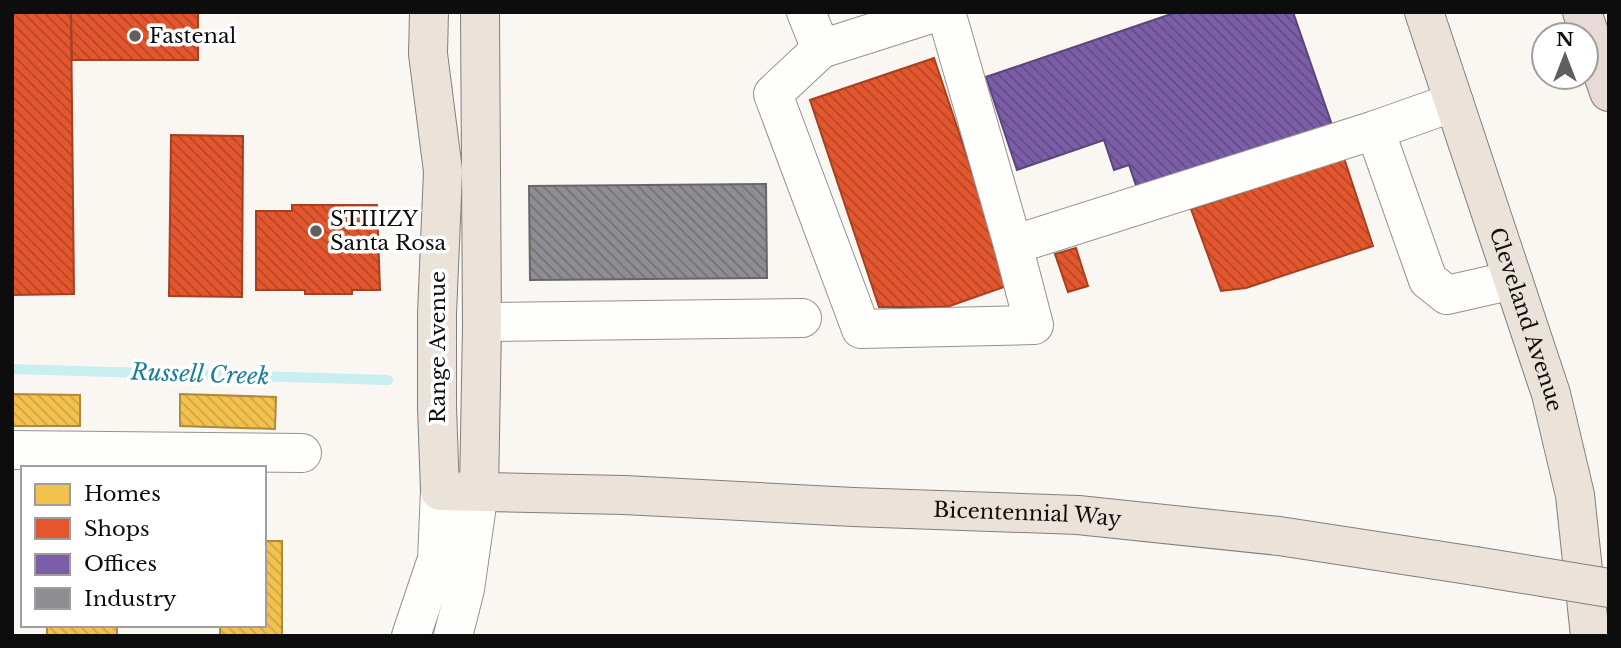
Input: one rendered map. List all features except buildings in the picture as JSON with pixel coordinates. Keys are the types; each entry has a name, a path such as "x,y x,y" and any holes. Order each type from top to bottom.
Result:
{"highway":[{"path":"1582,12 1609,92"}],"main road":[{"name":"Range Avenue","path":"429,12 428,54 443,171 437,314 440,491"},
{"name":"Range Avenue","path":"479,491 482,322 480,12"},
{"name":"Cleveland Avenue","path":"1424,12 1551,394 1575,495 1590,636"},
{"name":"Bicentennial Way","path":"440,491 1078,515 1279,536 1609,588"}],"street":[{"path":"806,12 821,49"},
{"path":"937,12 821,49 772,94 861,329 1034,325 946,12"},
{"path":"1013,245 1376,130 1454,102"},
{"path":"1376,130 1428,280 1447,295 1513,280"},
{"path":"482,322 802,318"},
{"path":"12,450 302,453"},
{"name":"Range Avenue","path":"411,636 437,559 440,491"},
{"name":"Range Avenue","path":"453,636 465,589 479,491"}],"waterway":[{"name":"Russell Creek","path":"12,369 388,380"}],"place":[{"name":"Fastenal","path":"135,36"},
{"name":"STIIIZY Santa Rosa","path":"316,231"}]}
